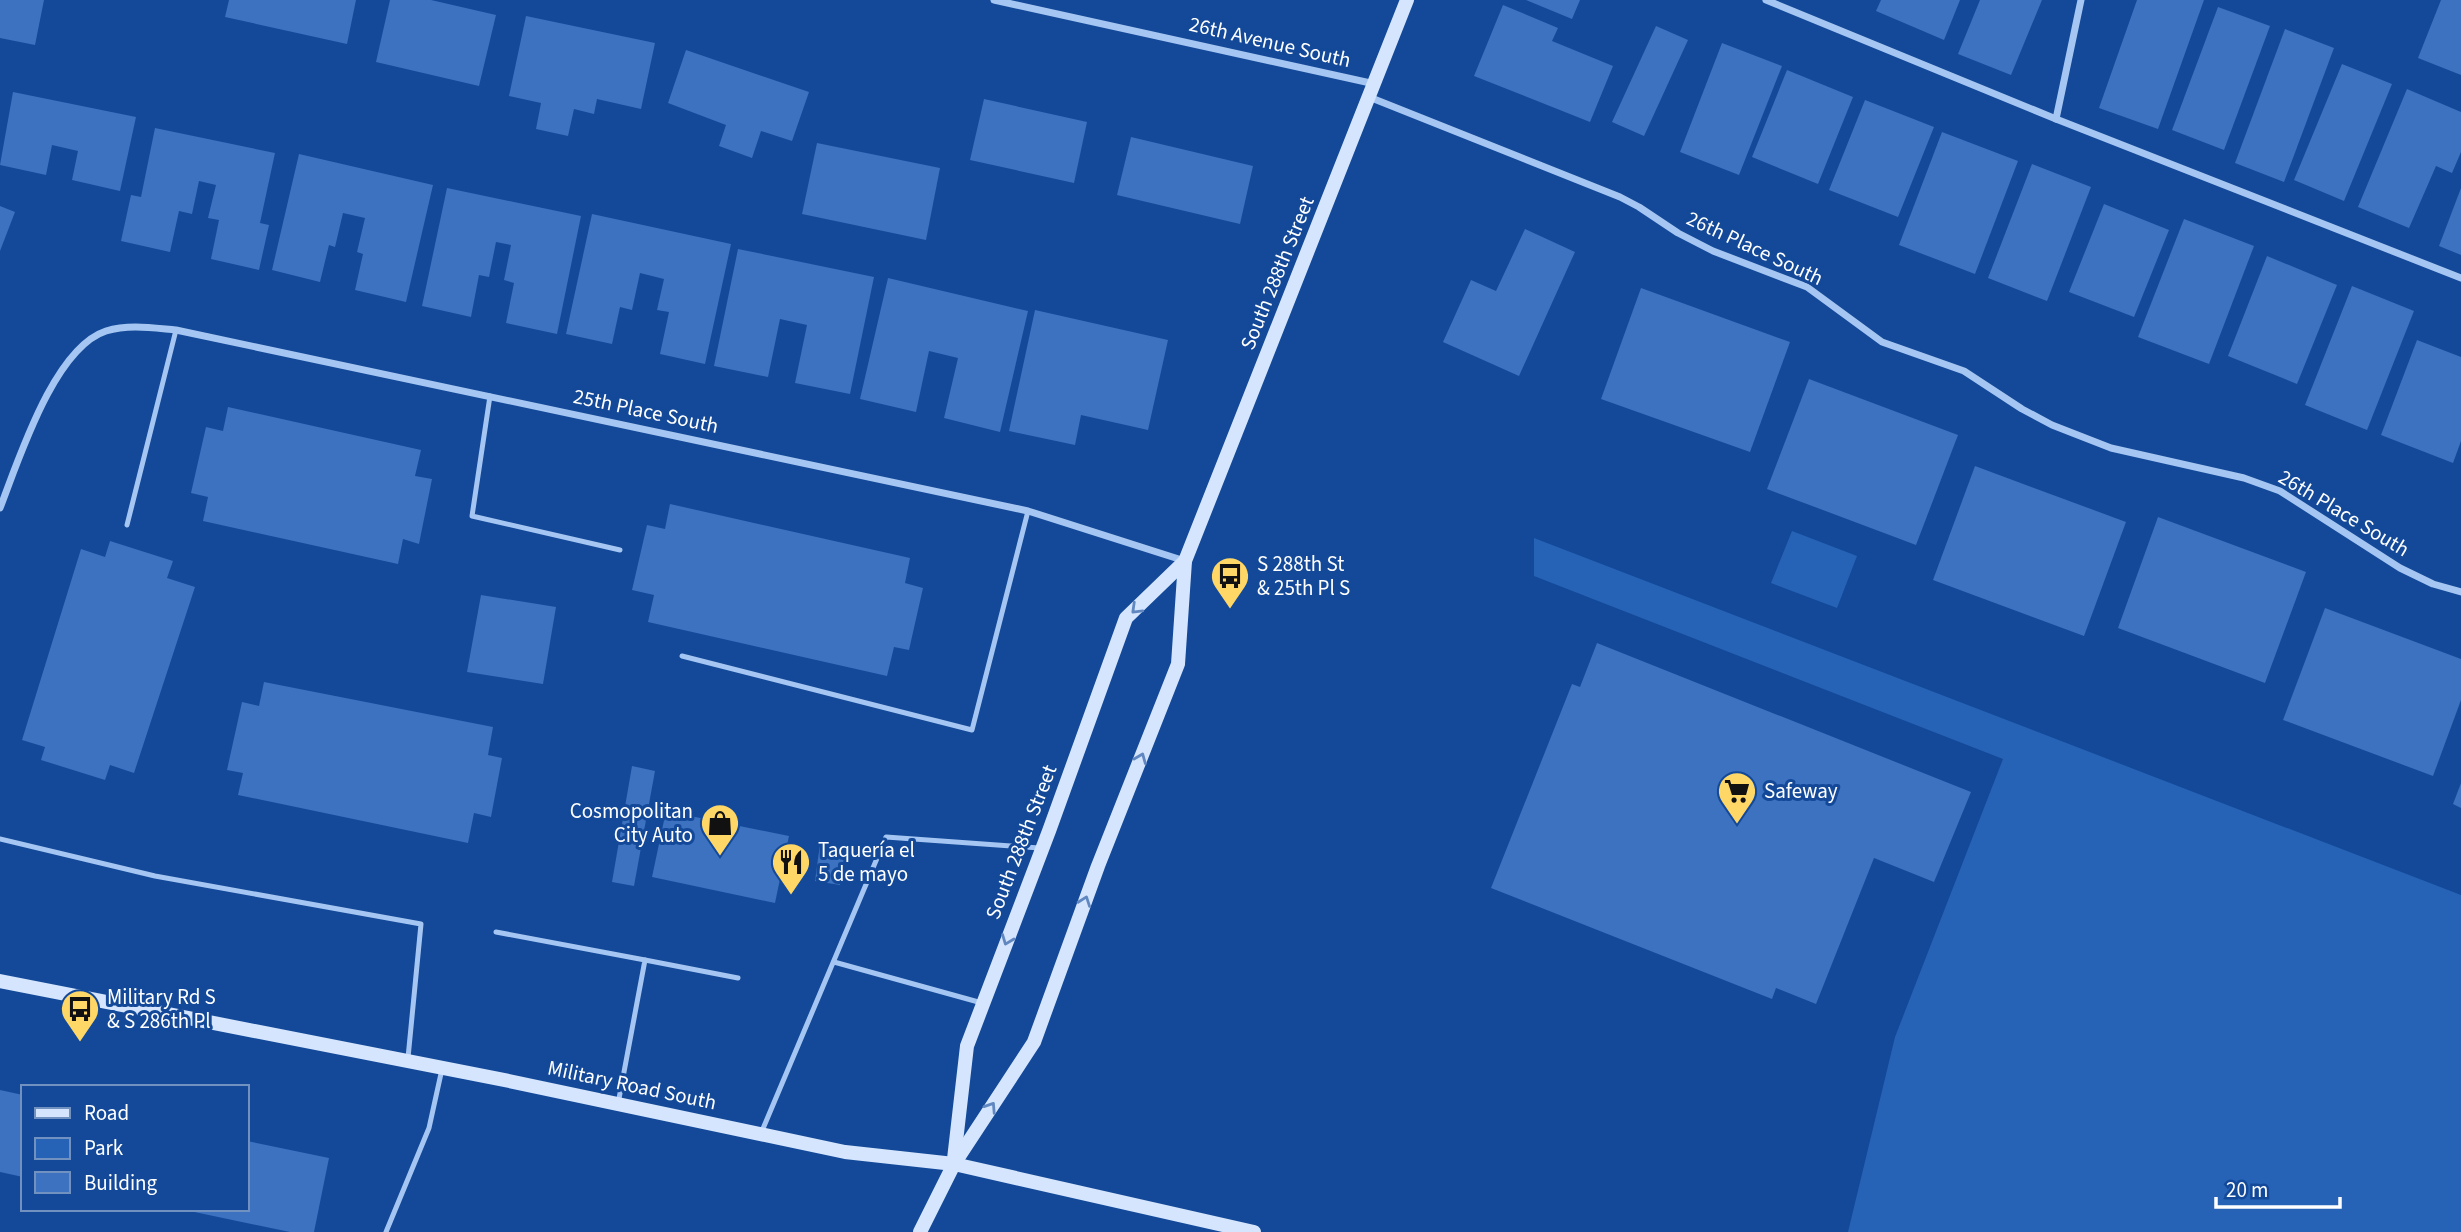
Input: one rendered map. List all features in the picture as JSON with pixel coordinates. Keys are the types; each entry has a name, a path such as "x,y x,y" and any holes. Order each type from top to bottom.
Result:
{"main road":[{"name":"South 288th Street","path":"920,1232 954,1164 1034,1042 1098,866 1178,664 1185,561 1407,0"},
{"name":"South 288th Street","path":"954,1164 967,1046 1126,618 1185,561"},
{"name":"Military Road South","path":"0,981 845,1152 954,1164 1254,1232"}],"street":[{"name":"26th Avenue South","path":"994,0 1372,91"},
{"path":"1766,0 2056,119 2461,278"},
{"path":"2056,119 2081,0"},
{"name":"26th Place South","path":"1372,91 1619,197 1713,251 1807,287 1882,342 1964,371 2028,413 2052,425 2118,450 2244,478 2280,491 2400,568 2433,584 2461,592"},
{"name":"25th Place South","path":"0,508 34,424 53,385 74,354 95,336 122,328 138,327 176,330 1028,511 1185,561"}],"lane":[{"path":"127,525 176,330"},
{"path":"490,396 472,516 620,550"},
{"path":"682,656 972,730 1028,511"},
{"path":"761,1133 886,837 1042,849"},
{"path":"0,839 155,876 421,925 407,1063"},
{"path":"496,932 738,978"},
{"path":"618,1104 645,960"},
{"path":"834,962 983,1003"},
{"path":"386,1232 429,1128 442,1069"}],"green space":[{"path":"1792,531 1857,556 1837,608 1771,583"},
{"path":"1534,538 2461,895 2461,1232 1848,1232 1895,1037 2003,759 1534,576"}],"building":[{"path":"0,0 44,0 35,45 0,38"},
{"path":"229,0 356,0 347,44 225,17"},
{"path":"390,0 431,0 496,15 479,86 376,62"},
{"path":"1526,0 1580,0 1572,19"},
{"path":"1881,0 1960,0 1944,40 1876,11"},
{"path":"1980,0 2042,0 2011,75 1958,54"},
{"path":"2137,0 2204,0 2158,129 2099,108"},
{"path":"2441,0 2461,0 2461,75 2418,58"},
{"path":"1503,5 1558,28 1552,41 1613,66 1590,122 1474,76"},
{"path":"2218,7 2270,26 2224,150 2172,130"},
{"path":"526,16 655,43 641,109 597,99 594,114 574,109 568,136 536,129 541,103 509,96"},
{"path":"1656,26 1688,40 1644,136 1612,122"},
{"path":"2285,29 2334,48 2284,182 2235,163"},
{"path":"1722,43 1782,66 1739,175 1680,152"},
{"path":"686,50 809,92 792,141 761,131 752,158 719,146 726,125 668,103"},
{"path":"2342,64 2392,84 2344,201 2294,180"},
{"path":"1787,70 1853,97 1818,184 1752,157"},
{"path":"2407,89 2461,112 2461,152 2452,173 2436,166 2409,228 2358,207"},
{"path":"13,92 136,117 120,191 72,180 78,151 52,145 46,175 0,165"},
{"path":"984,99 1087,122 1074,183 970,160"},
{"path":"1865,100 1934,127 1898,217 1829,190"},
{"path":"155,128 275,153 260,223 269,225 259,270 211,259 219,220 208,218 216,185 199,181 192,214 179,211 170,252 121,241 131,195 141,197"},
{"path":"1942,132 2018,161 1975,274 1899,245"},
{"path":"1131,137 1253,166 1240,224 1117,195"},
{"path":"817,143 940,168 926,240 802,214"},
{"path":"299,154 433,185 406,302 355,290 363,254 357,252 365,218 343,213 335,247 329,245 320,282 272,270"},
{"path":"2032,164 2091,187 2047,301 1988,278"},
{"path":"447,188 581,216 557,334 506,323 514,283 504,280 511,245 496,242 489,277 479,275 471,317 422,306"},
{"path":"2461,188 2461,255 2439,246"},
{"path":"2104,204 2169,230 2134,317 2069,292"},
{"path":"0,206 15,212 0,251"},
{"path":"592,214 731,244 705,364 660,354 669,312 657,310 664,279 640,273 632,310 620,307 612,344 566,334"},
{"path":"2184,219 2254,246 2209,364 2138,337"},
{"path":"1525,229 1575,252 1519,376 1443,342 1471,280 1496,291"},
{"path":"738,249 874,277 850,394 795,383 807,325 780,319 768,377 714,366"},
{"path":"2267,256 2337,285 2297,384 2228,356"},
{"path":"888,278 1028,311 1000,432 944,418 958,358 929,351 916,412 860,399"},
{"path":"2352,286 2414,311 2367,430 2305,405"},
{"path":"1641,288 1790,342 1750,452 1601,399"},
{"path":"1035,310 1168,340 1148,430 1081,415 1075,445 1009,431"},
{"path":"2417,340 2461,357 2461,441 2453,463 2381,435"},
{"path":"1809,379 1958,435 1916,545 1767,489"},
{"path":"228,407 421,450 415,476 432,479 419,544 403,539 398,564 203,521 208,497 191,493 206,427 223,431"},
{"path":"1975,466 2126,522 2084,636 1933,580"},
{"path":"670,504 910,558 905,583 923,588 909,650 894,647 887,676 648,622 654,595 632,590 647,525 665,529"},
{"path":"2158,517 2306,572 2265,683 2118,628"},
{"path":"110,541 173,561 167,578 195,587 134,773 110,765 105,780 41,760 45,747 22,740 81,549 105,557"},
{"path":"481,595 556,607 543,684 467,672"},
{"path":"2325,608 2461,659 2461,700 2433,776 2283,720"},
{"name":"Safeway","path":"1597,643 1971,792 1934,882 1874,858 1816,1004 1776,988 1772,999 1491,888 1572,684 1580,687"},
{"path":"264,682 493,727 488,755 502,758 491,817 474,813 468,843 238,795 243,773 227,770 242,702 259,706"},
{"path":"632,766 655,771 634,886 612,882"},
{"path":"2461,783 2461,808 2453,804"},
{"name":"Cosmopolitan City Auto","path":"666,811 789,836 775,903 652,877"},
{"path":"820,844 846,848 840,885 815,881"},
{"path":"0,1090 21,1095 21,1177 0,1172"},
{"path":"248,1141 329,1158 314,1232 290,1232 190,1211 248,1211"}],"place":[{"name":"S 288th St & 25th Pl S","path":"1230,610"},
{"name":"Safeway","path":"1737,825"},
{"name":"Cosmopolitan City Auto","path":"720,857"},
{"name":"Taquería el 5 de mayo","path":"791,896"},
{"name":"Military Rd S & S 286th Pl","path":"80,1043"}]}
